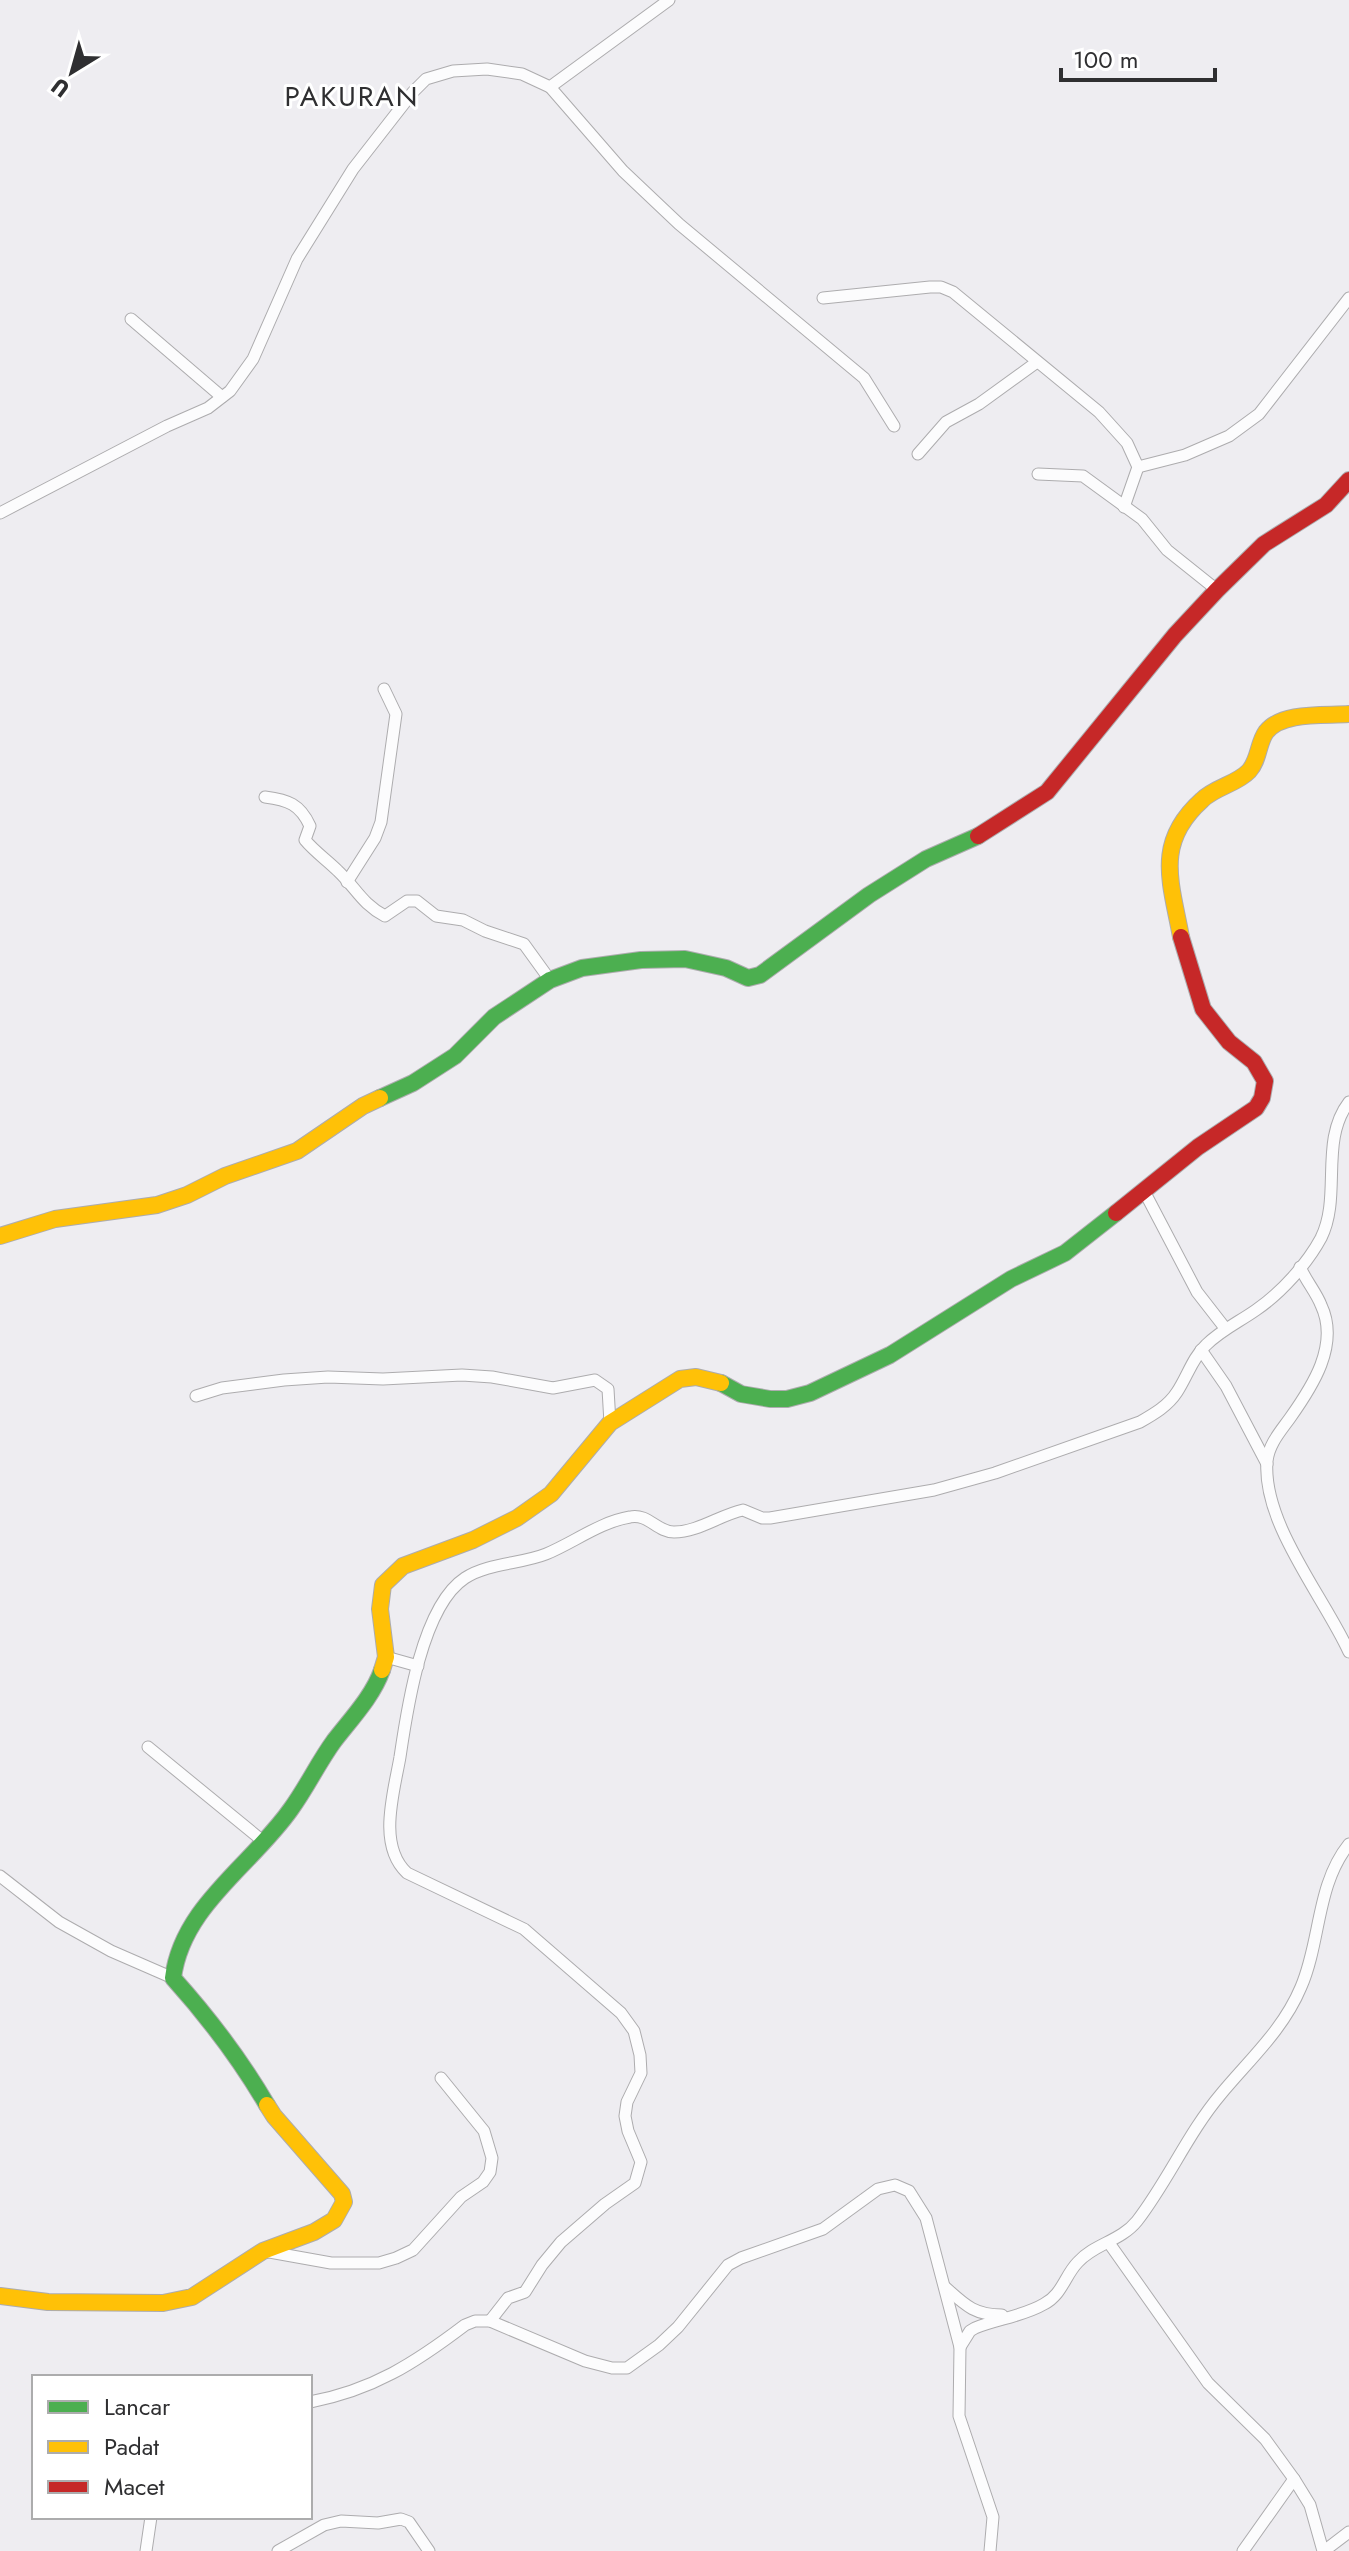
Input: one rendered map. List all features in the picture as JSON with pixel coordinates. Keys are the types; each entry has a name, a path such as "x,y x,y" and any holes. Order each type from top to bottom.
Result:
{"street":[{"path":"550,87 669,0"},
{"path":"0,513 184,420 230,391 253,359 297,259 353,169 426,79 453,71 487,69 522,74 550,87 623,171 679,224 864,378 894,426"},
{"path":"823,298 941,287 964,300 1099,412 1127,443 1138,467 1124,507"},
{"path":"1138,467 1196,450 1229,436 1259,414 1349,298"},
{"path":"131,319 222,397"},
{"path":"918,454 946,422 979,404 1037,362"},
{"path":"1038,474 1083,476 1146,523 1167,550 1217,590"},
{"path":"0,1236 55,1219 157,1205 187,1195 225,1176 297,1151 363,1106 413,1083 455,1056 494,1017 550,980 582,968 685,959 726,968 748,978 760,975 914,866 973,839 1047,792 1175,635 1217,590 1264,544 1326,505 1349,480"},
{"path":"347,882 375,838 381,822 396,714 384,689"},
{"path":"173,1978 176,1955 206,1904 290,1811 379,1678 386,1657 380,1609 383,1585 403,1566 473,1540 517,1518 551,1494 610,1423 680,1379 696,1377 717,1381 741,1394 787,1399 810,1393 890,1355 1011,1279 1065,1253 1198,1147 1256,1108 1262,1098 1265,1081 1254,1062 1229,1042 1203,1009 1182,945 1168,866 1169,848 1180,827 1202,799 1248,772 1256,760 1265,733 1274,724 1292,718 1349,714"},
{"path":"265,797 290,801 298,807 310,826 305,840 361,899 385,916 411,900 436,916 463,920 524,944 550,980"},
{"path":"490,2321 508,2298 525,2292 561,2242 635,2183 641,2162 625,2116 627,2102 641,2073 640,2055 634,2031 621,2013 524,1929 407,1873 397,1864 391,1840 392,1807 418,1666 433,1619 449,1595 462,1580 474,1573 545,1554 629,1517 647,1518 673,1532 743,1510 770,1518 934,1490 995,1473 1140,1422 1162,1409 1176,1395 1201,1350 1225,1328 1257,1310 1300,1267 1321,1237 1328,1216 1333,1140 1342,1111 1349,1102"},
{"path":"1144,1191 1197,1292 1225,1328"},
{"path":"1267,1464 1274,1440 1314,1382 1326,1341 1321,1305 1300,1267"},
{"path":"1201,1350 1226,1386 1267,1464 1271,1497 1280,1522 1296,1558 1349,1652"},
{"path":"196,1396 222,1388 328,1377 398,1379 462,1375 553,1388 595,1380 608,1389 610,1423"},
{"path":"386,1657 418,1666"},
{"path":"148,1747 264,1842"},
{"path":"960,2347 970,2331 1046,2304 1062,2288 1077,2263 1096,2247 1109,2243 1135,2224 1219,2095 1250,2063 1287,2014 1301,1987 1315,1944 1328,1882 1349,1844"},
{"path":"0,1876 59,1922 111,1951 173,1978 213,2023 274,2116 342,2194 344,2202 334,2220 314,2232 263,2251 192,2297 163,2303 48,2302 0,2296"},
{"path":"263,2251 331,2263 379,2263 396,2258 413,2250 461,2197 483,2182 490,2172 492,2158 484,2131 441,2078"},
{"path":"312,2402 343,2396 370,2386 405,2368 475,2321 490,2321 585,2361 612,2368 627,2368 678,2327 728,2265 823,2229 878,2189 895,2185 909,2191 926,2218 945,2286 960,2347 959,2416 993,2517 990,2551"},
{"path":"1109,2243 1208,2383 1265,2439 1294,2479 1310,2505 1323,2551 1349,2532"},
{"path":"945,2286 967,2307 980,2314 1015,2314"},
{"path":"1243,2551 1294,2479"},
{"path":"146,2551 151,2519"},
{"path":"278,2551 324,2525 341,2521 378,2523 401,2519 409,2522 429,2551"}],"traffic: fast":[{"path":"380,1098 413,1083 455,1056 494,1017 550,980 582,968 641,960 685,959 726,968 748,978 760,975 869,895 926,859 978,836"},
{"path":"721,1383 741,1394 770,1399 787,1399 810,1393 890,1355 1011,1279 1065,1253 1116,1213"},
{"path":"267,2105 223,2039 173,1978 179,1952 204,1908 291,1809 328,1749 367,1698 382,1670"}],"traffic: slow":[{"path":"1181,937 1170,864 1177,832 1187,816 1207,796 1249,771 1263,736 1273,725 1293,718 1349,714"},
{"path":"0,1236 55,1219 157,1205 187,1195 225,1176 297,1151 363,1106 380,1098"},
{"path":"382,1670 386,1657 380,1609 383,1585 403,1566 473,1540 517,1518 551,1494 610,1423 680,1379 696,1377 721,1383"},
{"path":"0,2296 48,2302 163,2303 192,2297 263,2251 314,2232 334,2220 344,2202 342,2194 267,2105"}],"traffic: jam":[{"path":"978,836 1047,792 1175,635 1217,590 1264,544 1326,505 1349,480"},
{"path":"1116,1213 1198,1147 1256,1108 1262,1098 1265,1081 1254,1062 1229,1042 1203,1009 1181,937"}],"district":[{"name":"PAKURAN","path":"352,96"}]}
